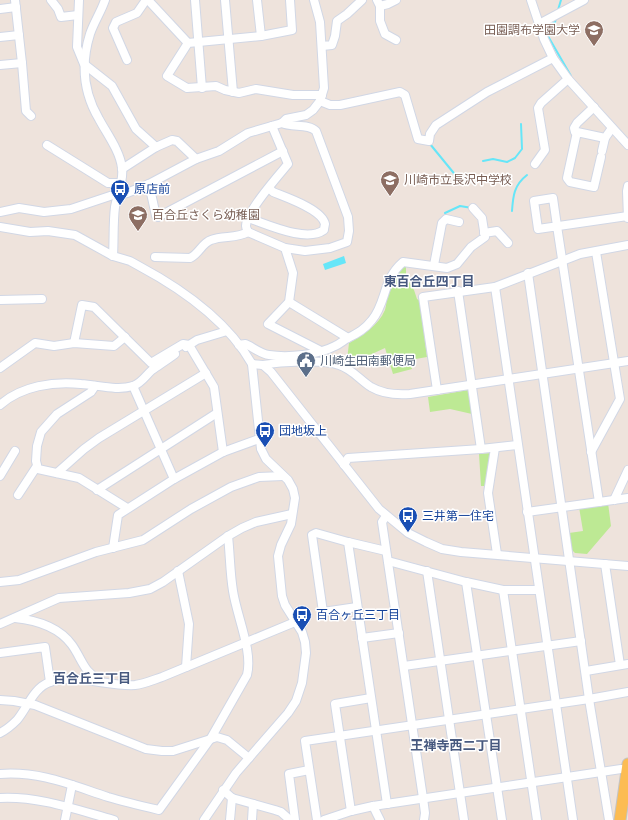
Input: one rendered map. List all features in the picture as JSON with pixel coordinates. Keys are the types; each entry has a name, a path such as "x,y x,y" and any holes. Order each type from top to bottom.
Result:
{"main road":[{"path":"620,820 624,766"}],"street":[{"path":"51,0 58,9 61,17 78,15"},
{"path":"79,0 77,47 84,64 112,86 136,130 156,147"},
{"path":"105,0 90,34 84,64 84,74 87,94 118,155 122,168 121,183 115,208 113,256"},
{"path":"123,58 113,28 116,22 137,13 147,0 188,43"},
{"path":"195,0 202,88"},
{"path":"225,0 233,92"},
{"path":"257,0 261,36"},
{"path":"188,43 261,36 292,30 290,0"},
{"path":"0,212 19,208 44,212 58,211 76,208 98,200 127,193 149,184 196,159 219,151 248,134 282,123 286,119 306,115 321,98 324,88 320,22 314,0"},
{"path":"322,46 332,45 337,21 348,14 362,0"},
{"path":"396,0 388,4 378,3 380,22 385,34 396,40"},
{"path":"530,0 553,58 568,79 628,145"},
{"path":"539,24 584,0"},
{"path":"0,9 15,3 26,111 31,116"},
{"path":"0,37 19,35"},
{"path":"188,43 167,76 187,88 216,86 225,90 239,93 256,89 321,98 326,104 340,105 400,92 405,95 418,139 429,142 430,134 436,125 487,92 553,58"},
{"path":"0,65 22,63"},
{"path":"535,164 545,150 538,108 541,103 568,79"},
{"path":"594,107 577,123 574,128 577,134 569,161 567,178 570,182 594,187 605,138 612,128"},
{"path":"272,126 288,164 253,208 246,226 248,232 285,248 305,251 330,248 347,242 349,231 348,217 316,131 313,128 288,126 282,123"},
{"path":"577,134 577,132 605,138"},
{"path":"122,168 156,147 172,140 177,141 196,159"},
{"path":"47,145 108,183 121,183"},
{"path":"149,184 156,216 158,217 283,151"},
{"path":"599,502 557,226 628,217 628,186"},
{"path":"248,218 294,233 305,235 320,233 324,230 325,224 317,213 306,206 272,192 269,188"},
{"path":"58,211 59,201"},
{"path":"239,345 245,344 270,356 298,356 335,346 365,329 374,319 380,307 393,272 403,262 434,265 447,268 457,264 471,247 485,237 482,218 473,208"},
{"path":"434,265 442,223 446,219 455,218"},
{"path":"3,227 30,232 48,231 75,235 113,256 130,261 149,271 198,303 214,317 239,345 252,364 261,449 266,459 288,480 295,498 291,524 281,545 278,556 282,596 285,605 302,632 306,653 302,683 296,701 288,713 236,773 204,820"},
{"path":"484,233 497,231 508,243"},
{"path":"155,257 190,258 209,241 220,237 242,235 248,232"},
{"path":"437,390 423,297 494,287 580,254 628,245"},
{"path":"285,248 293,273 289,302 268,324 321,351"},
{"path":"591,452 620,399 596,252"},
{"path":"528,273 589,699 608,820"},
{"path":"494,287 573,820"},
{"path":"458,291 481,450"},
{"path":"0,300 42,299"},
{"path":"289,302 348,338"},
{"path":"74,343 82,305 94,306 151,363 183,344 189,344"},
{"path":"0,404 16,394 36,386 81,384 116,388 133,386 138,384 151,371 189,344 197,340 227,332"},
{"path":"0,368 35,343 54,346 74,343 114,346 125,336"},
{"path":"189,344 214,387 223,452"},
{"path":"252,364 263,365 277,363 329,362 353,372 371,387 385,393 400,395 628,360"},
{"path":"263,365 271,372 379,509 408,533 442,549 461,552 628,566"},
{"path":"57,473 84,449 206,373"},
{"path":"95,386 91,392 57,414 41,432 37,446 37,466 38,469 79,478 127,508"},
{"path":"133,386 174,479"},
{"path":"97,490 217,413"},
{"path":"113,548 118,515 127,508 174,479 223,452 259,439"},
{"path":"344,465 348,458 481,450 517,445"},
{"path":"495,448 488,493 497,554"},
{"path":"1,473 15,451"},
{"path":"18,495 37,466"},
{"path":"614,500 628,470"},
{"path":"0,582 19,580 96,552 143,540 191,509 231,487 259,477 283,476"},
{"path":"528,512 628,498"},
{"path":"0,624 59,598 140,592 150,589 228,536 256,522 292,514"},
{"path":"386,516 382,522 423,798 425,813 424,820"},
{"path":"357,607 323,612 312,535 316,533 386,551"},
{"path":"0,774 24,773 35,775 159,810 211,738 247,676 250,666 233,591 228,536"},
{"path":"348,542 387,804"},
{"path":"388,561 466,582 503,590 539,590"},
{"path":"586,671 624,665 605,564"},
{"path":"178,571 189,624 186,667"},
{"path":"427,571 464,820"},
{"path":"466,582 502,820"},
{"path":"503,590 537,820"},
{"path":"14,618 38,622 58,631 72,645 89,674 104,682"},
{"path":"0,733 15,722 38,689 50,682 64,679 136,685 162,677 295,622"},
{"path":"362,638 399,633"},
{"path":"404,666 581,641"},
{"path":"0,654 45,647 50,682"},
{"path":"317,820 305,741 628,692"},
{"path":"351,811 335,704 371,698"},
{"path":"0,700 27,703 146,749 173,751 217,737 227,740 249,758"},
{"path":"324,820 351,811 373,806 497,788 624,766"},
{"path":"295,820 289,774 309,770"},
{"path":"65,820 72,785"},
{"path":"223,790 232,798 275,810 286,819"},
{"path":"0,798 16,797 36,800 114,820"},
{"path":"230,820 232,798"},
{"path":"252,820 253,804"},
{"path":"373,806 380,820"}],"green space":[{"path":"404,265 406,265 406,277 414,290 417,299 420,301 427,357 410,360 412,369 393,374 385,348 361,359 355,364 347,360 349,343 370,330 382,316 386,306 387,294"},
{"path":"468,390 472,414 450,409 430,412 428,397"},
{"path":"491,453 487,486 481,486 479,454"},
{"path":"608,503 611,526 587,554 575,553 572,550 569,533 583,531 579,507"}],"water":[{"path":"344,256 346,263 325,270 323,264"}],"waterway":[{"path":"558,10 561,0"},
{"path":"556,18 555,22 547,26 545,31 571,76"},
{"path":"483,161 493,159 507,162 515,158 522,149 521,124"},
{"path":"430,144 457,177 459,184"},
{"path":"512,211 515,191 519,183 527,175"},
{"path":"445,213 460,206 472,208"}],"place":[{"name":"田園調布学園大学","path":"594,47"},
{"name":"川崎市立長沢中学校","path":"390,197"},
{"name":"原店前","path":"120,206"},
{"name":"百合丘さくら幼稚園","path":"138,232"},
{"name":"川崎生田南郵便局","path":"306,378"},
{"name":"団地坂上","path":"265,448"},
{"name":"三井第一住宅","path":"408,533"},
{"name":"百合ヶ丘三丁目","path":"302,632"}],"district":[{"name":"東百合丘四丁目","path":"429,282"},
{"name":"百合丘三丁目","path":"92,679"},
{"name":"王禅寺西二丁目","path":"456,746"}]}
